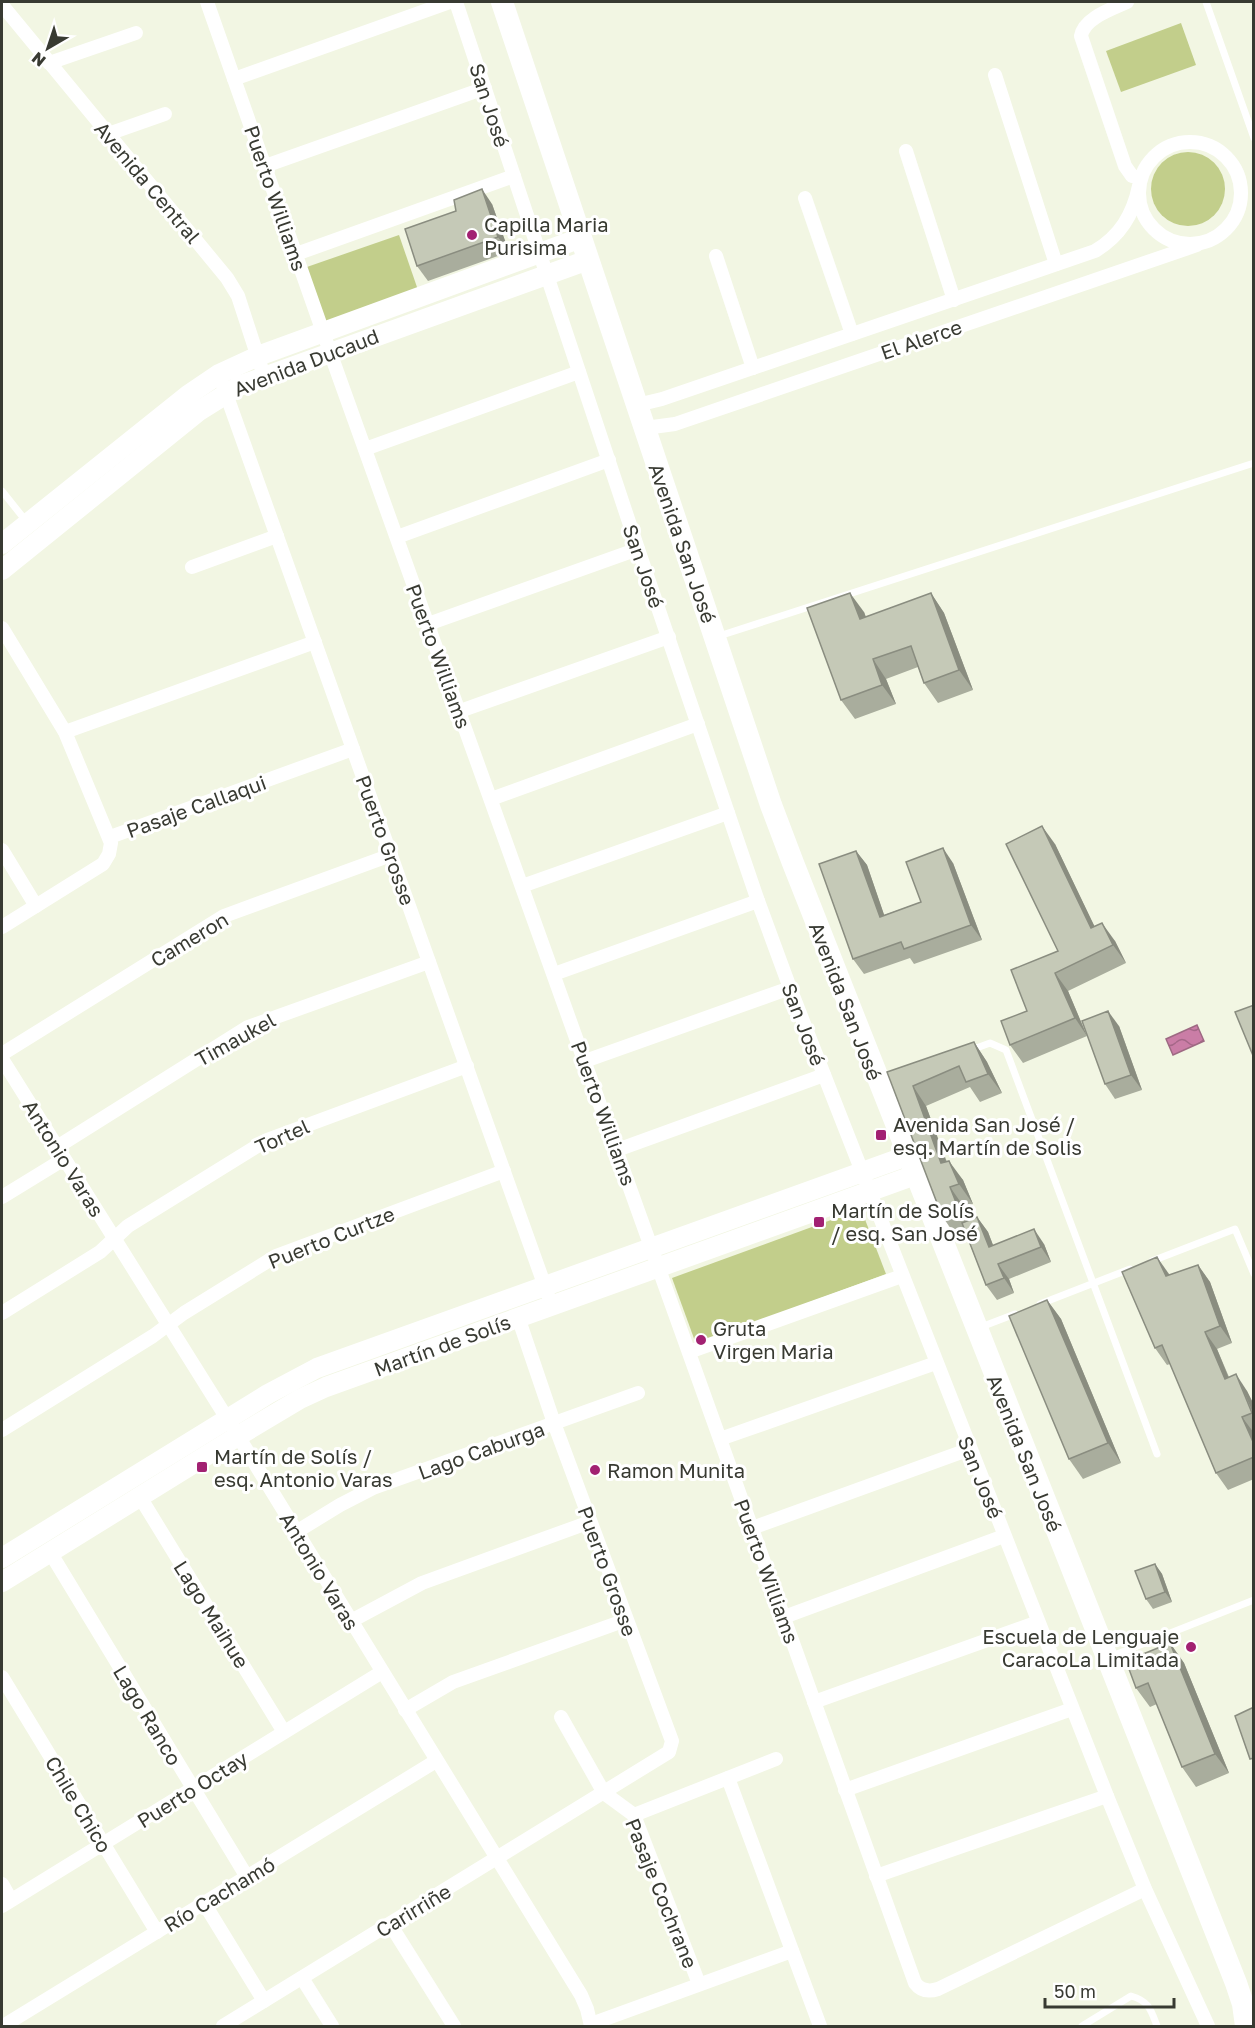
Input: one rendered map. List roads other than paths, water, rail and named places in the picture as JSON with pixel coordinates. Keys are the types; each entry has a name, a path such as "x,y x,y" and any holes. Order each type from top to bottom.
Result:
{"main road":[{"name":"Avenida San José","path":"502,2 771,805 884,1084 911,1166 1236,1983 1243,2004 1246,2026"},
{"name":"Avenida San José","path":"1236,1983 1254,2007"}],"street":[{"name":"Puerto Williams","path":"207,2 323,333 912,1978 918,1987 928,1991 938,1989 1145,1889"},
{"path":"234,79 450,2"},
{"name":"San José","path":"456,2 638,549 790,988 1107,1796 1145,1889 1208,2026"},
{"path":"1127,2 1090,21 1081,36 1125,166 1140,182 1140,202 1145,217 1154,229 1167,239 1181,244 1197,244"},
{"name":"Avenida Central","path":"2,5 234,289 264,376"},
{"path":"49,63 136,33"},
{"path":"995,75 1056,264"},
{"path":"265,166 485,88"},
{"path":"108,134 165,114"},
{"name":"El Alerce","path":"637,405 753,368 1095,251 1110,241 1128,219 1149,163 1161,151 1176,144 1193,142 1209,146 1224,154 1238,175 1242,200 1237,216 1227,230 1213,240 675,424 645,428"},
{"path":"906,151 954,300"},
{"path":"296,254 514,176"},
{"path":"805,198 852,334"},
{"name":"Avenida Ducaud","path":"2,570 198,411 223,383 258,356 581,238"},
{"path":"716,256 753,368"},
{"name":"Avenida Ducaud","path":"2,544 171,407 223,383 264,376 588,260"},
{"path":"365,449 579,372"},
{"name":"Puerto Grosse","path":"223,383 552,1305"},
{"path":"397,537 609,460"},
{"path":"192,567 277,536"},
{"path":"428,624 638,549"},
{"path":"2,628 65,732 110,837"},
{"path":"459,711 669,637"},
{"path":"65,732 315,642"},
{"path":"491,799 698,724"},
{"name":"Pasaje Callaqui","path":"2,927 103,864 109,854 110,837 353,748"},
{"path":"522,886 728,813"},
{"path":"2,850 36,906"},
{"name":"Cameron","path":"2,1054 214,921 391,855"},
{"path":"554,974 758,901"},
{"name":"Timaukel","path":"2,1197 60,1153 249,1026 429,962"},
{"path":"585,1061 790,988"},
{"name":"Antonio Varas","path":"2,1059 6,1076 60,1153 238,1436 581,1995 591,2025"},
{"name":"Tortel","path":"2,1313 100,1252 128,1226 267,1140 467,1066"},
{"path":"617,1150 824,1075"},
{"name":"Martín de Solís","path":"2,1558 283,1385 317,1368 861,1173 911,1166"},
{"name":"Martín de Solís","path":"2,1582 238,1436 300,1399 326,1387 869,1191 911,1166"},
{"name":"Puerto Curtze","path":"2,1430 153,1336 260,1265 284,1252 504,1171"},
{"path":"689,1352 902,1276"},
{"name":"Puerto Grosse","path":"518,1317 554,1423 672,1742 669,1752 660,1759 604,1793"},
{"path":"720,1439 936,1363"},
{"name":"Lago Caburga","path":"296,1532 373,1488 638,1393"},
{"path":"752,1528 970,1449"},
{"name":"Lago Maihue","path":"140,1497 284,1732"},
{"path":"351,1621 422,1583 590,1522"},
{"path":"784,1617 1004,1536"},
{"name":"Lago Ranco","path":"50,1552 247,1877"},
{"path":"405,1710 453,1682 626,1620"},
{"path":"814,1702 1038,1622"},
{"name":"Puerto Octay","path":"6,1903 382,1672"},
{"name":"Chile Chico","path":"2,1677 157,1932"},
{"path":"845,1790 1072,1708"},
{"name":"Pasaje Cochrane","path":"561,1717 604,1793 634,1815 699,1984"},
{"path":"634,1815 776,1759"},
{"name":"Río Cachamó","path":"3,2026 436,1761"},
{"path":"728,1778 820,2026"},
{"name":"Carirriñe","path":"223,2026 604,1793"},
{"path":"876,1876 1107,1796"},
{"path":"2,1884 6,1903"},
{"path":"204,1903 264,2001"},
{"path":"390,1924 454,2026"},
{"path":"591,2025 792,1951"},
{"path":"302,1978 332,2026"}],"lane":[{"path":"1206,2 1254,138"},
{"path":"715,638 1254,463"},
{"path":"2,491 28,523"},
{"path":"959,1055 990,1043 1006,1050 1157,1454"},
{"path":"1148,1263 1235,1229 1254,1274"},
{"path":"1030,1308 1137,1267"},
{"path":"976,1329 1020,1312"},
{"path":"1107,1658 1254,1600"},
{"path":"1082,2026 1131,1996 1142,1999 1150,2008 1157,2026"}],"water":[{"path":"1197,1025 1204,1041 1173,1055 1166,1039"}],"place":[{"name":"Capilla Maria Purisima","path":"472,235"},
{"name":"Avenida San José / esq. Martín de Solis","path":"881,1135"},
{"name":"Martín de Solís / esq. San José","path":"819,1222"},
{"name":"Gruta Virgen Maria","path":"701,1340"},
{"name":"Martín de Solís / esq. Antonio Varas","path":"202,1467"},
{"name":"Ramon Munita","path":"595,1470"},
{"name":"Escuela de Lenguaje CaracoLa Limitada","path":"1191,1647"}]}
